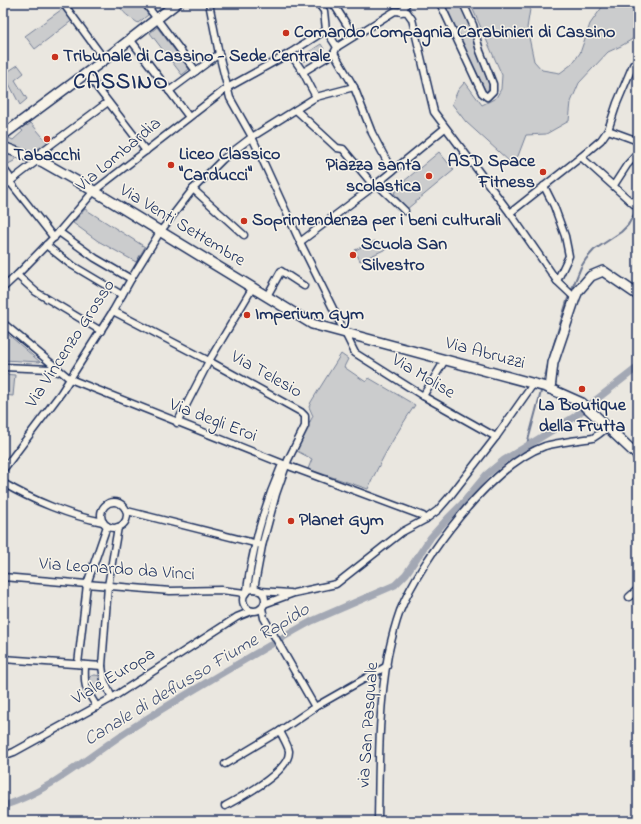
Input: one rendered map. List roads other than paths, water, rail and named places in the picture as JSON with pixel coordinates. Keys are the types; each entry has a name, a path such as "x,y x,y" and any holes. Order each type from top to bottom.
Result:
{"main road":[{"path":"3,135 178,3"},
{"name":"Via Venti Settembre","path":"3,147 35,159 94,191 312,324 344,332"},
{"path":"543,386 553,363 578,291 591,276 603,271 638,295"},
{"name":"Via Abruzzi","path":"344,332 543,386 582,403 638,456"}],"street":[{"path":"63,3 104,59"},
{"path":"145,3 196,71"},
{"name":"Via Molise","path":"209,3 218,54 230,98 252,138 300,242 354,353 423,396 496,437"},
{"path":"318,3 324,11 326,30 354,86 372,133 392,171"},
{"path":"332,3 354,36"},
{"path":"401,12 407,3"},
{"path":"440,3 482,93 487,97 493,91 493,84 480,51 474,25 463,3"},
{"path":"303,72 354,36 395,11 407,12 412,19 434,112 510,213 557,281 575,298"},
{"name":"Via Lombardia","path":"3,288 54,238 94,191 227,88 290,53 326,30"},
{"path":"130,40 189,117"},
{"path":"290,53 303,72 316,97"},
{"path":"169,91 218,54"},
{"path":"510,213 602,140 608,130 617,103 633,65 638,60"},
{"path":"86,73 146,151"},
{"name":"Via Vincenzo Grosso","path":"3,470 70,379 101,331 160,232 193,189 223,159 252,138 316,97 354,86"},
{"path":"3,187 35,159 108,102"},
{"path":"296,110 337,148 343,149 375,185 405,211"},
{"path":"300,242 375,185 445,128"},
{"path":"608,130 638,141"},
{"path":"614,185 627,165 638,153"},
{"path":"581,157 636,206"},
{"path":"3,168 9,176 10,182 54,238"},
{"path":"544,186 554,206 565,236 569,256 557,281"},
{"path":"193,189 244,235"},
{"path":"59,232 95,258 131,279"},
{"path":"46,245 70,264 122,295"},
{"path":"267,296 281,272 304,286"},
{"path":"17,275 36,292 101,331"},
{"path":"176,423 209,361 253,287"},
{"name":"Via Telesio","path":"113,311 209,361 301,412 305,416 305,426 284,465 259,544 252,591"},
{"path":"3,324 50,365"},
{"path":"423,396 445,360"},
{"path":"3,367 50,365"},
{"name":"Via degli Eroi","path":"50,365 70,379 176,423 284,465 423,516 426,519"},
{"path":"254,611 294,593 336,584 402,532 426,519 438,510 496,437 543,386"},
{"name":"via San Pasquale","path":"378,821 380,717 387,666 399,612 409,591 449,529 495,480 524,457 545,446 593,438 608,427"},
{"path":"3,483 19,492 66,512 105,524 114,528 125,523 127,519 127,511 119,502 115,502 104,506 101,514 105,524 87,584 78,664"},
{"path":"127,511 259,544"},
{"path":"112,698 104,680 102,666 108,586 118,527"},
{"name":"Via Leonardo da Vinci","path":"3,577 170,591 228,590 294,593"},
{"path":"228,590 239,597 244,605 264,618"},
{"path":"628,598 638,590"},
{"path":"244,605 242,600 252,591 264,596 264,618 315,708"},
{"name":"Viale Europa","path":"237,617 244,605"},
{"name":"Viale Europa","path":"3,756 14,752 97,707 237,617 254,611"},
{"path":"3,659 102,666"},
{"path":"85,664 84,682 86,691 97,707"},
{"path":"225,764 315,708 387,666"},
{"path":"225,806 260,787 286,763 289,751 280,731"}],"waterway":[{"path":"550,357 567,301 581,267 594,250 621,232 628,225 637,209"},
{"path":"543,384 549,361"},
{"name":"Canale di deflusso Fiume Rapido","path":"3,806 21,799 54,782 116,738 152,715 294,631 312,621 395,585 406,574 431,537 462,504 486,475 504,460 574,417 638,367"},
{"path":"526,448 542,388"}],"place":[{"name":"Comando Compagnia Carabinieri di Cassino","path":"286,33"},
{"name":"Tribunale di Cassino - Sede Centrale","path":"55,57"},
{"name":"Tabacchi","path":"47,139"},
{"name":"Liceo Classico \"Carducci\"","path":"171,165"},
{"name":"ASD Space Fitness","path":"543,172"},
{"name":"Piazza santa scolastica","path":"429,176"},
{"name":"Soprintendenza per i beni culturali","path":"244,221"},
{"name":"Scuola San Silvestro","path":"353,255"},
{"name":"Imperium Gym","path":"247,315"},
{"name":"La Boutique della Frutta","path":"582,389"},
{"name":"Planet Gym","path":"291,521"}],"district":[{"name":"CASSINO","path":"121,83"}]}
